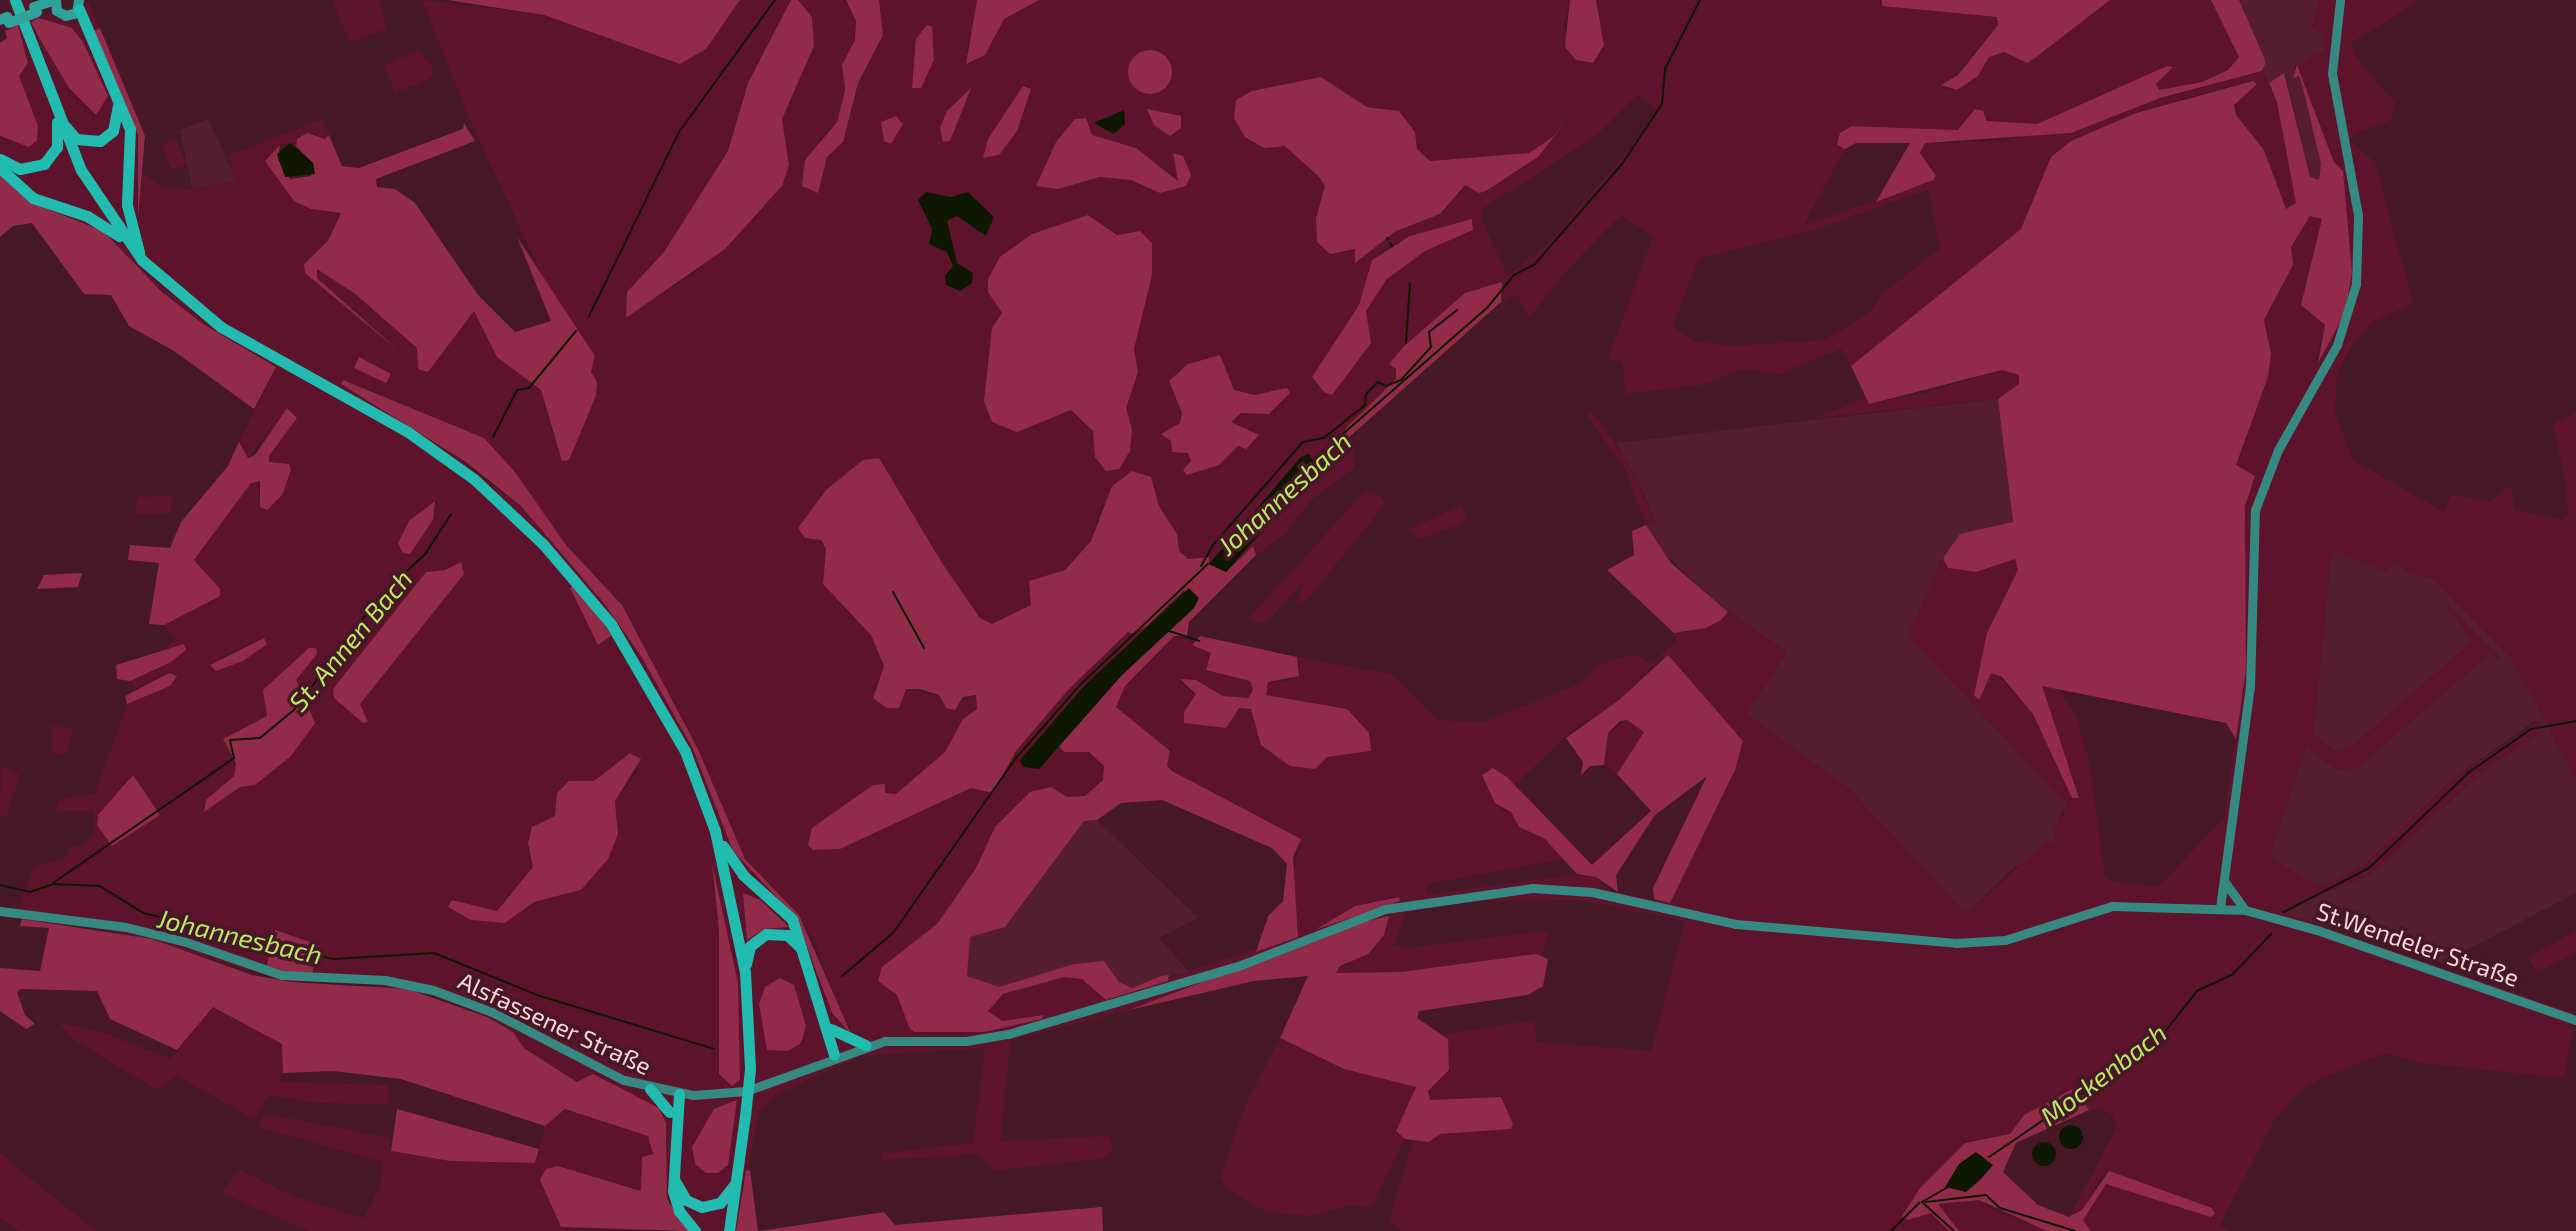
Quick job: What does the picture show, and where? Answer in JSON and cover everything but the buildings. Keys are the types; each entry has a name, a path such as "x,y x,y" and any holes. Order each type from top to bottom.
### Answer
{"highway":[{"path":"15,0 81,170 142,260 194,308 408,432 474,479 543,544 587,593 637,665 685,751 715,831 745,972 750,1069 729,1231"},
{"path":"76,9 130,129 127,205 142,260"},
{"path":"56,111 76,139 93,143 113,131 118,105"},
{"path":"0,159 20,169 44,164 57,147 56,111"},
{"path":"0,168 33,198 87,216 126,240"},
{"path":"715,831 734,865 792,919 838,1054"},
{"path":"745,972 750,946 766,934 787,935 803,952"},
{"path":"829,1027 866,1045"},
{"path":"650,1089 671,1117"},
{"path":"675,1093 671,1117 674,1180 679,1211 695,1231"},
{"path":"674,1180 693,1205 712,1207 737,1180"}],"main road":[{"path":"2220,908 2250,687 2255,510 2278,450 2337,345 2356,284 2358,215 2332,73 2340,0"},
{"path":"4,22 56,4 76,9"},
{"path":"2224,878 2245,910"},
{"name":"St.Wendeler Straße","path":"866,1045 1008,1034 1238,966 1359,916 1503,890 1569,889 1736,924 1956,943 2005,940 2112,906 2245,910 2286,919 2576,1020"},
{"name":"Alsfassener Straße","path":"0,911 140,931 283,975 385,980 433,990 492,1012 597,1068 650,1089 675,1093 746,1091 866,1045"}],"shaded area":[{"path":"7,0 32,0 38,15 83,13 88,1 100,28 93,33 138,135 137,217 140,172 164,188 192,189 236,181 227,156 322,119 329,135 325,139 280,145 265,161 311,209 341,213 328,241 304,264 305,273 400,352 317,278 317,268 354,293 417,348 421,359 474,310 497,357 541,390 551,430 569,460 596,396 591,373 595,356 548,288 469,118 422,0 544,15 680,64 706,49 740,0 791,0 748,83 728,151 664,252 627,292 626,318 697,271 789,165 782,119 814,46 812,17 798,0 846,0 856,21 855,40 842,65 845,90 837,122 819,139 823,176 827,156 843,142 858,83 883,35 879,0 977,0 977,20 965,52 985,55 1004,19 1039,0 1570,0 1564,25 1576,60 1589,63 1603,38 1596,0 1882,0 1883,6 1997,17 1999,25 1942,89 1957,90 1978,76 1989,57 2004,52 2027,63 2110,0 2211,0 2239,57 2228,70 2202,82 2159,90 2156,84 2172,68 2167,66 2037,124 1986,121 1975,109 1958,130 1852,126 1838,145 1845,149 1803,226 1933,180 1920,153 1925,143 2005,141 2262,71 2277,102 2297,203 2286,209 2264,150 2236,115 2237,100 2257,84 2225,87 2136,113 2051,156 2021,229 1851,366 1841,349 1780,374 1741,369 1702,385 1626,394 1622,362 1608,359 1653,236 1621,215 1564,273 1529,318 1517,295 1502,302 1504,287 1487,286 1465,293 1403,347 1389,363 1396,369 1396,378 1345,429 1354,450 1354,468 1310,501 1285,534 1256,555 1255,549 1222,572 1201,556 1188,559 1178,551 1177,534 1159,506 1151,477 1102,505 1091,541 1064,570 1030,581 1031,605 992,624 980,618 942,563 879,459 798,528 805,538 821,540 851,613 871,635 884,666 874,689 899,707 906,689 939,695 946,708 977,695 978,709 963,719 945,752 896,794 884,793 812,828 818,851 840,849 972,788 993,793 1016,751 1067,691 1129,631 1134,634 1149,624 1020,760 1039,769 1059,746 1064,752 1089,751 1104,766 1103,779 1085,796 1067,797 1051,788 995,827 976,868 937,924 882,967 888,990 897,995 914,1032 960,1033 1043,1016 1002,1021 991,1017 988,1011 993,1000 1003,994 1064,977 1082,979 1106,1000 1298,934 1293,875 1301,839 1172,771 1116,707 1125,686 1174,635 1187,636 1192,645 1211,653 1206,670 1251,681 1253,690 1248,698 1223,696 1196,680 1184,687 1196,694 1184,712 1251,709 1257,720 1327,757 1371,751 1347,709 1266,695 1268,682 1288,682 1301,669 1297,657 1391,674 1438,720 1484,722 1581,683 1597,665 1636,654 1650,664 1677,641 1674,633 1706,628 1728,612 1787,652 1747,714 1849,789 1963,910 1970,910 2048,841 2056,844 2053,832 2068,806 1908,635 1943,558 1948,568 1975,571 2015,558 2018,570 1987,633 1979,700 1995,672 2033,714 2072,798 2078,798 2041,686 2058,689 2076,716 2089,761 2105,876 2110,881 2158,887 2223,819 2246,669 2245,506 2255,476 2236,466 2268,377 2271,354 2264,321 2293,265 2291,247 2310,216 2317,214 2322,219 2309,315 2322,319 2325,325 2337,167 2297,65 2324,51 2324,34 2312,28 2319,0 2421,0 2351,43 2355,56 2396,104 2390,121 2354,134 2350,141 2375,162 2413,303 2372,322 2352,345 2337,374 2335,412 2353,460 2444,512 2452,494 2491,502 2506,487 2512,490 2514,509 2563,520 2568,516 2565,481 2553,424 2576,412 2576,779 2512,659 2431,577 2414,575 2395,562 2385,572 2332,548 2313,734 2336,753 2355,744 2473,641 2445,603 2501,660 2489,654 2358,767 2337,770 2306,746 2269,857 2318,887 2328,884 2363,866 2453,779 2539,722 2542,732 2490,765 2371,874 2281,912 2576,1014 2564,1078 2421,1063 2386,1053 2318,1080 2302,1089 2273,1122 2220,1225 2230,1231 2091,1231 2082,1220 2099,1190 2106,1184 2118,1187 2104,1172 2082,1210 2069,1217 2116,1129 2113,1116 2102,1108 2089,1110 2084,1102 2107,1081 2103,1076 2033,1111 2010,1134 1992,1138 1908,1220 1931,1213 1949,1231 1402,1231 1389,1222 1414,1136 1429,1141 1440,1134 1510,1129 1513,1124 1501,1097 1430,1100 1428,1091 1448,1039 1441,1035 1534,1020 1537,1042 1651,1051 1685,921 1579,900 1457,901 1406,913 1394,945 1409,948 1549,930 1542,957 1401,972 1336,973 1339,966 1353,964 1279,955 1129,1010 1011,1040 1000,1141 1108,1136 1113,1148 1105,1158 994,1171 980,1154 881,1160 882,1153 973,1143 985,1048 860,1056 777,1094 759,1112 736,1231 688,1231 667,1199 666,1123 659,1108 593,1074 578,1082 524,1048 512,1032 487,1017 432,995 358,983 291,982 102,928 22,919 20,903 34,866 64,859 69,847 81,846 95,833 94,811 55,811 61,798 95,794 127,704 170,686 168,673 135,689 130,681 171,662 183,644 162,653 175,638 164,625 220,595 220,589 194,561 251,483 259,480 260,507 289,464 269,462 269,456 297,418 287,408 248,458 239,442 276,367 203,324 150,280 14,191 0,175 0,136 9,142 22,88 19,76 28,63","holes":["1321,77 1367,107 1381,107 1415,132 1416,149 1430,161 1529,153 1553,137 1568,117 1569,121 1538,157 1486,191 1465,185 1440,214 1396,231 1355,263 1355,249 1330,254 1317,242 1316,218 1325,186 1319,177 1236,100 1252,91","1638,94 1657,111 1645,131 1545,247 1508,276 1480,215 1482,209 1595,137","1086,118 1092,135 1136,148 1179,181 1181,173 1186,186 1160,193 1131,180 1100,177 1058,189","1928,190 1940,248 1881,295 1871,312 1825,340 1732,346 1695,341 1673,327 1698,259 1814,230","1088,215 1118,235 1140,231 1139,320 1134,349 1138,372 1126,408 1132,429 1095,457 1093,431 1071,410 1017,431 984,401 992,328 1002,313 988,292 1040,231","1472,219 1473,230 1425,251 1387,279 1366,311 1370,343 1332,395 1312,377 1359,305 1372,260 1388,246","2325,327 2322,361 2315,360","344,380 484,438 515,472 566,545 622,605 698,748 745,859 776,890 814,940 841,1016 853,1031 832,1013 796,918 733,852 693,749 641,656 603,602 521,506 417,428 341,384","454,564 360,704 368,721 333,689 426,572 445,570","263,638 266,644 243,661 216,671 223,655","1668,656 1743,741 1670,903 1609,890 1596,877 1577,874 1426,895 1427,884 1564,859 1545,839 1519,827 1511,812 1502,811 1482,775 1487,768 1514,786 1569,733 1619,700 1660,658","296,680 307,708 240,787 203,811 206,800 234,776 236,763 223,739 267,716","629,753 639,770 615,801 618,834 608,859 581,890 534,902 505,923 452,900 496,911 533,867 528,843 555,816 569,781 594,781","1392,897 1399,901 1316,930 1355,906"]},
{"path":"332,0 379,0 387,29 350,42"},
{"path":"448,0 740,0 706,49 680,64 544,15"},
{"path":"791,0 798,0 812,17 814,46 782,119 789,165 782,186 725,249 626,318 627,292 664,252 728,151 748,83"},
{"path":"846,0 879,0 883,35 858,83 843,142 827,157 818,193 802,186 805,160 837,122 845,90 842,65 855,40 856,21"},
{"path":"977,0 1039,0 1004,19 985,55 966,64"},
{"path":"1570,0 1596,0 1604,45 1593,63 1576,60 1565,47"},
{"path":"1882,0 2110,0 2027,63 2004,52 1989,57 1978,76 1957,90 1941,85 1958,75 1998,25 1997,17 1882,6"},
{"path":"2211,0 2239,0 2266,62 2262,71 2160,98 2071,133 1925,143 1920,153 1936,176 1933,180 1876,202 1910,143 1856,143 1845,149 1837,145 1840,133 1852,126 1958,130 1975,109 1983,111 1987,121 2037,124 2167,66 2173,67 2156,84 2159,90 2202,82 2228,70 2239,57"},
{"path":"2239,0 2319,0 2312,28 2324,34 2324,51 2293,68 2304,88 2321,164 2319,180 2310,177 2285,74 2269,83 2262,71 2266,61"},
{"path":"39,18 72,28 83,42 108,96 96,115 69,88 41,41 31,22"},
{"path":"18,25 28,63 19,76 38,126 37,140 29,147 0,136 0,43 7,38 5,31"},
{"path":"927,25 932,27 934,60 921,88 912,88 916,39"},
{"path":"100,28 145,136 138,218 138,135 92,32"},
{"path":"419,50 433,68 431,78 395,93 384,65"},
{"path":"1150,50 1166,56 1172,72 1166,88 1150,94 1134,88 1128,72 1134,56"},
{"path":"2297,65 2334,162 2343,171 2352,272 2345,313 2318,363 2325,325 2301,305 2322,219 2310,216 2291,247 2293,265 2264,320 2271,354 2268,377 2236,465 2255,476 2245,506 2246,669 2236,739 2226,723 2042,686 2079,798 2072,798 2033,714 2002,677 1991,673 1979,700 1974,695 1987,633 2018,570 2015,559 1976,572 1948,568 1943,558 1960,534 2013,522 1998,399 2019,384 2019,375 2002,370 1869,404 1851,366 2021,229 2051,157 2071,141 2136,113 2253,81 2257,84 2234,105 2236,115 2264,150 2286,209 2296,203 2277,102 2269,83 2284,73 2310,177 2319,180 2321,164 2303,88 2299,76 2293,78"},
{"path":"1321,77 1367,107 1399,111 1415,132 1417,149 1430,161 1529,153 1553,137 1570,117 1538,157 1486,191 1479,193 1465,185 1440,214 1396,231 1355,263 1355,249 1330,254 1317,242 1316,218 1325,186 1319,177 1285,146 1264,148 1245,137 1234,118 1236,100 1252,91"},
{"path":"1023,86 1031,89 1017,131 999,155 983,158 988,139"},
{"path":"971,88 950,141 943,142 940,128 947,111"},
{"path":"1147,109 1181,116 1181,128 1170,136 1154,125"},
{"path":"896,116 903,124 891,144 884,141 881,122"},
{"path":"1086,118 1092,135 1136,148 1178,181 1173,153 1183,156 1191,175 1186,186 1160,193 1131,180 1100,177 1058,189 1036,186 1056,142 1075,119"},
{"path":"208,119 237,181 192,189 180,130"},
{"path":"464,123 475,141 376,179 377,187 395,189 415,203 478,295 515,332 551,321 517,237 595,356 591,372 597,382 596,396 569,460 562,461 541,390 497,357 474,311 428,372 418,369 417,348 354,293 317,269 317,278 401,353 305,273 304,264 328,241 341,213 311,209 294,201 265,161 280,145 278,160 290,179 311,176 313,163 296,146 297,139 307,133 325,139 329,135 342,166 359,168 463,129"},
{"path":"176,139 187,164 172,170 161,145"},
{"path":"0,175 32,203 103,231 161,291 203,324 276,367 254,409 174,351 129,326 111,295 84,294 32,223 13,226 0,237"},
{"path":"1088,215 1117,235 1140,231 1152,243 1152,275 1134,349 1138,372 1126,408 1132,429 1130,451 1119,469 1106,471 1095,457 1093,431 1071,410 1017,432 992,422 984,401 992,328 1002,313 988,292 988,279 1000,257 1032,234"},
{"path":"1472,219 1473,230 1425,251 1387,279 1366,311 1371,343 1332,395 1325,393 1312,377 1359,305 1372,260 1410,236"},
{"path":"1502,282 1501,302 1346,440 1345,429 1396,379 1396,369 1389,364 1403,347 1465,293"},
{"path":"1220,355 1234,390 1254,395 1287,388 1290,393 1269,414 1241,413 1231,422 1259,435 1246,449 1238,446 1219,465 1187,475 1183,470 1191,461 1188,453 1172,452 1171,441 1161,434 1180,423 1182,413 1169,381 1188,364"},
{"path":"359,357 391,374 386,383 354,368"},
{"path":"2002,370 2020,375 2019,384 1998,399 1814,418 1866,398 1870,404 1925,393"},
{"path":"343,380 484,438 515,472 566,545 622,605 698,749 745,859 799,915 851,1034 832,1013 796,918 733,851 693,749 641,656 603,602 521,506 466,462 341,384"},
{"path":"1998,399 2013,523 1960,534 1938,565 2050,783 2068,806 2061,813 2056,845 2043,845 2032,859 2014,867 1970,910 1963,911 1849,789 1746,714 1787,652 1719,605 1662,551 1646,525 1655,522 1643,491 1616,443"},
{"path":"287,408 297,418 269,456 269,462 289,464 291,470 282,495 267,510 260,507 260,481 251,483 194,560 220,589 220,596 164,625 149,624 159,563 128,560 130,545 170,548 181,522 228,466 239,442 248,458 255,455"},
{"path":"1592,412 1630,465 1656,523 1646,525 1625,469 1585,413"},
{"path":"879,458 942,563 980,618 992,624 1031,605 1029,581 1065,570 1091,541 1112,486 1132,471 1151,477 1159,506 1177,534 1179,551 1188,559 1209,557 1209,564 1226,572 1253,546 1256,555 1189,622 1187,636 1174,636 1125,686 1116,707 1170,751 1167,766 1172,771 1301,839 1293,857 1298,937 1256,952 1268,916 1283,901 1287,864 1272,848 1162,800 1121,803 1097,820 1084,821 1005,927 970,937 967,976 999,987 1074,964 1104,961 1119,982 1132,988 1161,976 1169,975 1168,981 1106,1000 1082,979 1064,977 1003,994 988,1011 1002,1021 1044,1015 1042,1019 984,1032 914,1032 909,1027 897,995 878,981 882,967 937,924 976,868 995,827 1030,792 1051,787 1067,797 1085,796 1103,780 1104,766 1089,752 1064,752 1059,746 1122,675 1194,608 1184,590 1149,624 1134,634 1128,632 1067,691 1016,751 993,793 971,788 840,849 813,850 808,845 812,828 873,785 885,784 885,793 896,794 945,752 963,719 977,709 976,695 963,697 955,710 946,708 939,695 920,689 906,689 899,708 887,708 873,698 884,666 871,635 823,584 826,549 821,540 805,538 798,528 826,490 863,460"},
{"path":"1365,491 1380,495 1385,504 1307,600 1296,604 1304,581 1269,620 1256,624 1249,618"},
{"path":"172,496 171,513 136,515 137,497"},
{"path":"435,501 433,520 410,554 403,553 398,543 409,521"},
{"path":"1462,505 1466,519 1462,523 1418,540 1408,530"},
{"path":"1646,525 1671,563 1728,612 1721,620 1706,628 1674,633 1607,570 1634,555 1632,531"},
{"path":"2332,548 2385,572 2395,562 2414,575 2431,577 2512,659 2576,779 2576,893 2442,963 2280,912 2371,874 2490,765 2543,730 2536,720 2524,728 2453,779 2363,866 2328,884 2318,887 2269,857 2306,746 2337,770 2358,767 2489,654 2500,658 2446,604 2473,641 2355,744 2337,753 2313,735"},
{"path":"461,562 464,574 360,704 368,722 363,723 334,698 333,689 426,572 445,570"},
{"path":"82,573 78,587 37,589 44,575"},
{"path":"574,585 612,635 598,645 570,588"},
{"path":"1200,636 1297,657 1299,676 1268,682 1266,695 1347,709 1369,733 1371,751 1327,757 1315,769 1290,766 1261,745 1251,709 1239,708 1226,728 1184,723 1184,712 1196,694 1180,679 1196,680 1223,696 1248,698 1253,690 1250,681 1206,670 1211,653 1192,645"},
{"path":"264,638 267,644 243,661 216,671 210,665"},
{"path":"184,644 186,650 171,662 130,681 117,679 116,665"},
{"path":"309,648 316,648 317,654 296,680 315,723 291,756 255,785 240,787 204,812 206,800 234,776 236,763 223,739 267,716 263,690"},
{"path":"1668,655 1743,741 1735,770 1670,903 1654,899 1653,888 1707,776 1655,815 1616,875 1618,892 1596,877 1577,874 1545,839 1519,827 1511,812 1495,803 1482,775 1493,768 1507,777 1592,865 1651,811 1617,774 1644,732 1627,720 1620,721 1608,733 1604,765 1590,766 1581,775 1583,762 1566,738 1619,700"},
{"path":"169,673 177,676 170,686 127,704 125,696"},
{"path":"1627,720 1645,732 1617,774 1604,765 1608,733"},
{"path":"51,726 74,728 65,756 52,753"},
{"path":"630,753 641,759 615,801 618,834 608,859 581,890 534,902 505,923 471,920 448,907 452,900 497,911 533,867 528,843 532,827 555,816 557,793 569,781 594,781"},
{"path":"1,765 20,775 6,817 0,816"},
{"path":"133,775 160,815 112,846 97,825 98,815"},
{"path":"1097,820 1198,918 1159,938 1191,974 1161,976 1132,988 1074,964 999,987 967,976 969,937 1005,927 1084,821"},
{"path":"712,863 738,983 740,1080 732,1086 719,1074 719,929"},
{"path":"743,893 760,900 789,927 764,929 747,940"},
{"path":"1399,897 1400,901 1315,930 1355,906"},
{"path":"1389,916 1384,935 1368,954 1340,966 1336,973 1401,972 1536,954 1548,959 1543,986 1528,995 1419,1011 1417,1018 1448,1039 1449,1070 1428,1091 1430,1100 1501,1097 1513,1124 1511,1129 1440,1134 1429,1142 1405,1139 1396,1131 1416,1087 1344,1069 1280,1038 1308,976 1254,981 1129,1010 1354,924"},
{"path":"22,919 152,939 252,975 291,982 408,989 487,1017 513,1032 524,1048 577,1082 593,1074 659,1108 666,1123 667,1199 688,1231 561,1227 540,1180 546,1169 558,1166 641,1191 642,1157 653,1154 648,1136 565,1109 545,1126 401,1079 333,1071 283,1073 282,1044 213,1007 177,1050 110,1019 97,991 21,989 17,992 25,1015 35,1024 26,1029 0,1011 0,968 40,971 49,928 20,926"},
{"path":"275,930 319,945 312,974 266,969"},
{"path":"2576,931 2576,953 2537,972 2528,957"},
{"path":"780,978 794,985 806,1026 801,1043 788,1051 767,1050 759,1004 765,987"},
{"path":"213,1007 282,1044 286,1064 279,1082 389,1085 388,1104 316,1103 270,1095 254,1119 177,1076 157,1090 68,1036 60,1023 105,1033 171,1059"},
{"path":"1280,1038 1344,1069 1416,1087 1396,1131 1405,1139 1371,1208 1352,1205 1309,1216 1267,1212 1226,1188 1220,1178 1246,1104"},
{"path":"2097,1076 2107,1080 2084,1102 2089,1110 2016,1143 2003,1172 2038,1205 2069,1217 2082,1210 2109,1171 2212,1208 2215,1214 2211,1217 2106,1184 2083,1220 2091,1231 2047,1231 1979,1200 1938,1204 1959,1231 1949,1231 1931,1213 1908,1220 1902,1216 1920,1188 1965,1143 2010,1134 2024,1115"},
{"path":"737,1100 728,1165 718,1173 706,1173 695,1164 692,1147 714,1109"},
{"path":"397,1109 539,1149 535,1163 450,1161 391,1151"},
{"path":"564,1109 648,1136 653,1155 642,1158 642,1191 558,1166 540,1180 560,1227 576,1231 308,1231 222,1193 239,1169 293,1196 364,1218 380,1186 382,1162 259,1127 261,1118 273,1115 389,1138 391,1151 450,1161 535,1163 545,1126"},
{"path":"0,1152 96,1231 19,1231 0,1218"},
{"path":"750,1170 758,1231 736,1231 746,1171"},
{"path":"1980,1200 1993,1210 2047,1231 1959,1231 1938,1204"},
{"path":"1102,1207 1103,1231 760,1231 884,1212 895,1225"}],"water":[{"path":"1124,110 1125,124 1114,134 1094,123"},
{"path":"290,143 313,163 315,174 285,177 277,154"},
{"path":"926,192 951,197 968,192 994,217 986,236 957,216 947,221 957,263 973,273 972,283 960,291 946,285 945,276 953,266 947,252 929,244 932,229 918,200"},
{"path":"1309,454 1317,469 1226,572 1209,564 1301,457"},
{"path":"1189,588 1199,598 1194,608 1122,675 1039,769 1023,767 1020,760 1084,686"},
{"path":"2071,1125 2080,1128 2083,1137 2080,1146 2071,1149 2062,1146 2059,1137 2062,1128"},
{"path":"2044,1142 2053,1145 2056,1154 2053,1163 2044,1166 2035,1163 2032,1154 2035,1145"},
{"path":"1976,1152 1993,1165 1981,1179 1966,1192 1945,1187 1959,1164"}],"waterway":[{"name":"St. Annen Bach","path":"589,316 679,132 775,0"},
{"name":"Johannesbach","path":"1312,461 1487,308 1514,275 1534,265 1622,164 1662,104 1665,69 1700,0"},
{"path":"1406,343 1410,283"},
{"path":"1201,566 1213,545 1303,442 1324,438 1365,405 1366,394 1378,382 1386,386 1401,380 1431,347 1429,332 1457,310"},
{"name":"St. Annen Bach","path":"493,437 517,390 529,388 576,331"},
{"name":"St. Annen Bach","path":"53,883 234,758 230,740 260,738 294,710 377,600 426,553 451,514"},
{"name":"Johannesbach","path":"842,976 893,933 1016,758 1081,684 1208,564"},
{"path":"893,592 924,648"},
{"path":"1169,631 1199,641"},
{"name":"Mockenbach","path":"2284,912 2369,868 2468,773 2531,729 2576,721"},
{"name":"Johannesbach","path":"0,885 30,892 53,884 100,886 143,913 333,959 434,953 540,996 714,1049"},
{"name":"Mockenbach","path":"1989,1157 2133,1059 2163,1034 2197,991 2232,975 2271,934"},
{"name":"Mockenbach","path":"1922,1202 1948,1187"},
{"path":"1926,1202 1986,1195 2000,1208 2075,1231"},
{"path":"1891,1231 1919,1203"},
{"path":"1923,1203 1954,1231"}]}
